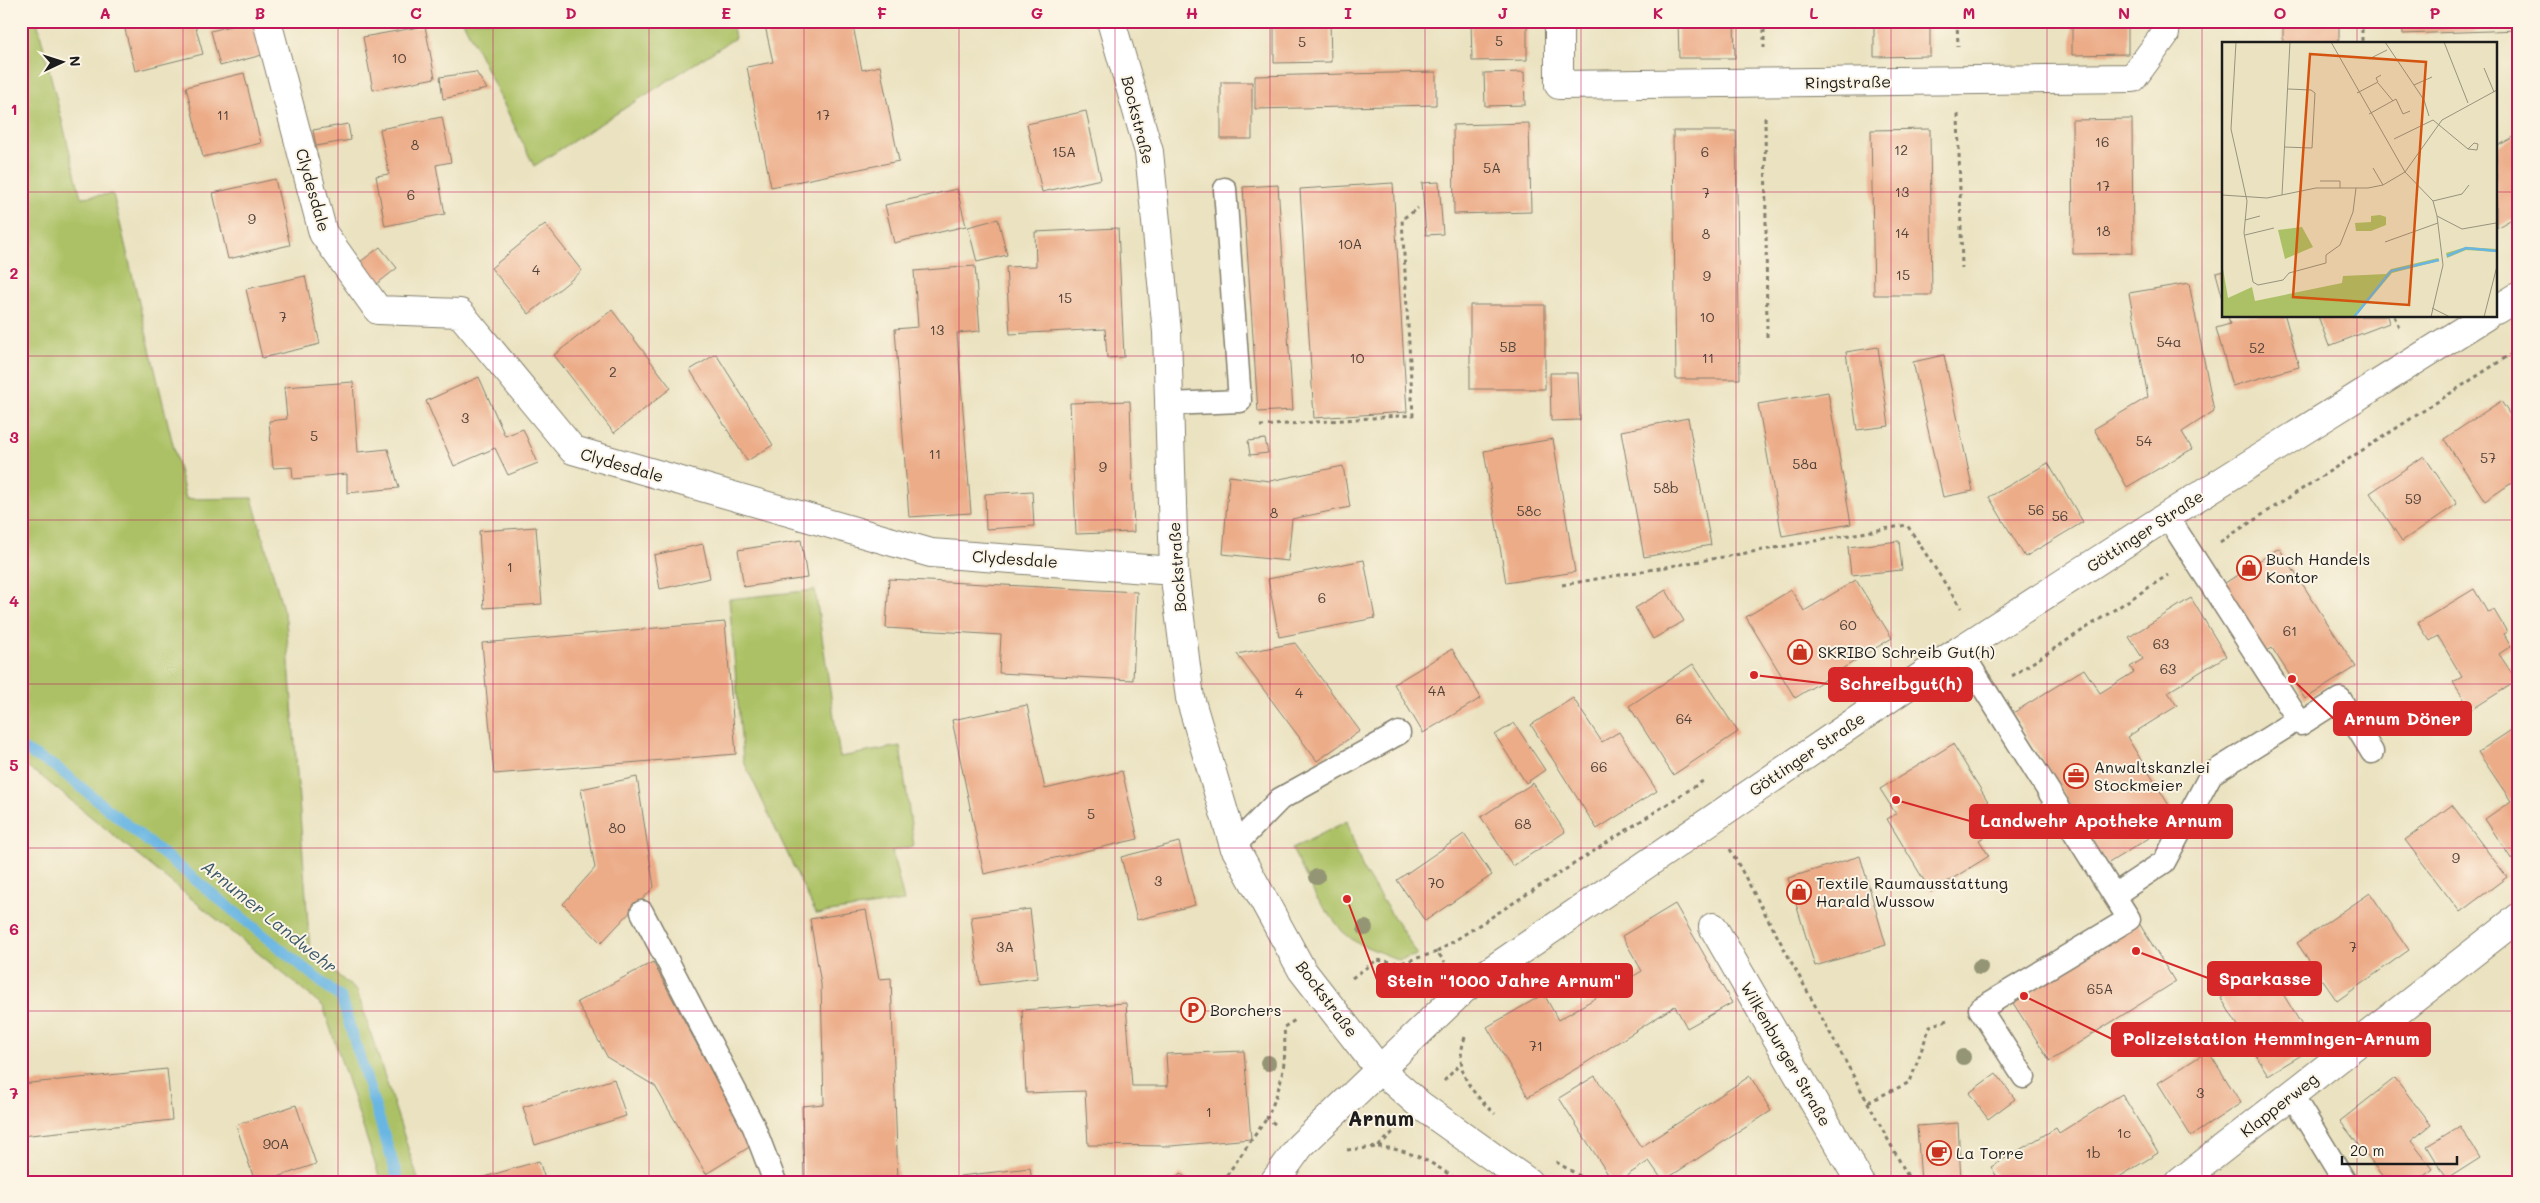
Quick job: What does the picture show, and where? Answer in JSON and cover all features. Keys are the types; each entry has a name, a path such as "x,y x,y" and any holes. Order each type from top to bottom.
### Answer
{"street":[{"name":"Clydesdale","path":"267,21 323,232 378,310 460,313 573,450 931,553 1174,571"},
{"name":"Bockstraße","path":"1111,21 1149,152 1167,332 1174,571 1190,698 1234,846 1302,970 1379,1069"},
{"name":"Ringstraße","path":"1559,21 1559,84 1764,84 2133,78 2166,34 2165,21"},
{"path":"2498,309 2519,296"},
{"name":"Göttinger Straße","path":"1274,1182 1300,1146 1464,989 1960,650 2166,516 2483,318"},
{"name":"Klapperweg","path":"2180,1182 2519,917"},
{"name":"Wilkenburger Straße","path":"1713,927 1860,1182"},
{"path":"1379,1069 1420,1105 1528,1182"}],"lane":[{"path":"1170,404 1240,401 1225,189"},
{"path":"2166,516 2301,724 2340,699 2372,752"},
{"path":"1960,650 2129,918 1980,1009 2024,1077"},
{"path":"2114,895 2164,862 2211,774 2286,727"},
{"path":"1234,846 1280,800 1399,733"},
{"path":"642,912 754,1127 775,1182"},
{"path":"2292,1095 2345,1182"}],"path":[{"path":"1764,21 1767,337"},
{"path":"1957,21 1962,268"},
{"path":"2362,21 2362,42"},
{"path":"1240,401 1258,426 1414,415 1402,219 1418,208"},
{"path":"2395,318 2402,334"},
{"path":"1562,585 1907,525 1965,614"},
{"path":"1730,849 1911,1182"},
{"path":"1868,1102 1910,1082 1930,1026 1980,1009"},
{"path":"1222,1182 1268,1118"},
{"path":"1378,1147 1402,1151 1442,1168 1459,1182"}],"green space":[{"path":"21,21 37,21 81,197 113,194 186,499 252,498 286,620 310,952 357,991 419,1182 381,1182 323,1006 41,776 21,764"},
{"path":"463,21 732,21 735,38 534,166"},
{"path":"815,590 840,757 900,746 914,846 892,851 904,901 816,914 743,760 729,599"},
{"path":"1347,821 1363,870 1418,955 1399,960 1357,943 1343,932 1316,897 1292,849"}],"building":[{"path":"123,21 194,21 203,54 135,71"},
{"path":"249,21 258,21 266,54 220,66 211,31"},
{"path":"764,21 852,21 862,70 880,66 899,161 771,187 747,67 773,62"},
{"path":"1274,21 1330,21 1331,62 1274,63"},
{"path":"1471,21 1527,21 1527,60 1472,61"},
{"path":"1678,21 1734,21 1735,58 1679,58"},
{"path":"1874,21 1930,21 1930,56 1874,57"},
{"path":"2072,21 2128,21 2128,54 2072,55"},
{"path":"2283,21 2339,21 2339,42 2283,42"},
{"path":"2402,21 2519,21 2519,30 2403,34"},
{"path":"425,26 435,78 373,90 363,37"},
{"path":"476,72 487,89 443,99 440,77"},
{"path":"1436,72 1436,105 1255,109 1255,76"},
{"path":"1524,72 1525,105 1485,106 1484,73"},
{"path":"244,73 261,143 203,157 186,87"},
{"path":"1221,82 1252,82 1252,139 1221,139"},
{"path":"1086,111 1101,179 1042,192 1027,124"},
{"path":"442,117 451,162 436,165 445,214 385,226 376,176 389,174 380,129"},
{"path":"2132,119 2133,253 2073,254 2072,120"},
{"path":"1529,123 1531,212 1454,214 1453,125"},
{"path":"348,124 351,140 316,146 313,130"},
{"path":"1930,129 1932,295 1874,295 1871,130"},
{"path":"1673,131 1736,131 1740,379 1676,379"},
{"path":"2519,134 2519,215 2498,227 2498,146"},
{"path":"275,179 290,245 228,259 213,193"},
{"path":"1439,182 1443,234 1426,235 1422,183"},
{"path":"1393,183 1407,412 1314,418 1300,189"},
{"path":"1278,185 1293,410 1258,412 1243,187"},
{"path":"957,189 966,226 894,243 885,205"},
{"path":"998,219 1007,255 977,262 968,227"},
{"path":"545,224 582,271 529,314 491,268"},
{"path":"1118,228 1124,357 1107,358 1105,329 1010,334 1006,267 1036,266 1035,232"},
{"path":"380,247 397,268 373,287 356,265"},
{"path":"975,266 980,331 957,333 971,513 909,517 895,329 918,327 914,271"},
{"path":"2222,272 2222,295 2216,273"},
{"path":"305,276 320,344 262,358 246,289"},
{"path":"2189,283 2214,411 2182,432 2192,449 2127,487 2094,429 2148,397 2129,293"},
{"path":"1470,305 1545,305 1545,389 1470,389"},
{"path":"612,310 671,388 614,433 554,355"},
{"path":"2228,318 2286,318 2299,367 2232,386 2216,328 2230,324"},
{"path":"2319,318 2388,318 2389,323 2329,346"},
{"path":"1878,347 1889,426 1857,430 1846,352"},
{"path":"716,354 773,445 747,461 690,370"},
{"path":"1944,355 1973,491 1943,497 1913,362"},
{"path":"1550,373 1578,373 1580,420 1551,421"},
{"path":"479,377 505,436 523,429 538,463 508,475 495,448 454,466 426,401"},
{"path":"353,382 358,452 388,449 399,488 347,493 347,474 293,479 292,467 273,468 269,421 287,419 284,387"},
{"path":"1828,392 1851,524 1782,536 1758,404"},
{"path":"1130,401 1134,532 1076,534 1070,403"},
{"path":"2501,401 2519,429 2519,478 2485,501 2444,439"},
{"path":"1688,418 1711,545 1644,557 1621,431"},
{"path":"1265,439 1268,453 1250,455 1248,441"},
{"path":"1553,439 1575,572 1506,583 1484,451"},
{"path":"2424,456 2457,504 2402,541 2370,493"},
{"path":"2048,463 2083,522 2025,557 1989,497"},
{"path":"1343,466 1350,507 1292,519 1288,561 1223,554 1229,476 1270,481"},
{"path":"1032,491 1034,526 986,529 985,494"},
{"path":"536,527 542,604 484,608 479,531"},
{"path":"801,540 807,578 744,587 738,550"},
{"path":"1899,541 1902,570 1851,575 1848,547"},
{"path":"703,544 710,578 660,589 654,555"},
{"path":"2279,548 2356,667 2305,699 2272,648 2262,654 2219,587"},
{"path":"1364,560 1375,618 1279,637 1268,579"},
{"path":"889,579 1137,592 1133,680 999,673 1001,635 886,628"},
{"path":"1856,580 1892,638 1795,698 1746,617 1791,590 1804,611"},
{"path":"2474,589 2488,613 2494,610 2507,632 2504,634 2511,646 2499,654 2517,681 2471,710 2453,682 2462,677 2438,636 2430,641 2418,623"},
{"path":"1666,590 1684,621 1653,639 1635,608"},
{"path":"2191,598 2226,656 2168,692 2177,706 2127,737 2178,820 2107,864 2013,713 2084,669 2100,693 2134,672 2130,667 2143,659 2129,637"},
{"path":"725,622 736,754 494,774 482,643"},
{"path":"1295,643 1360,731 1317,761 1237,654"},
{"path":"1452,649 1481,698 1423,733 1394,684"},
{"path":"1693,664 1738,732 1673,775 1629,706"},
{"path":"1573,698 1602,742 1619,732 1657,791 1597,829 1531,725"},
{"path":"1027,705 1045,789 1122,771 1138,839 984,874 952,720"},
{"path":"1514,723 1545,770 1526,783 1495,735"},
{"path":"2519,725 2519,856 2512,860 2485,819 2511,801 2478,752"},
{"path":"1953,744 2003,826 1979,840 1989,856 1931,892 1887,819 1896,814 1880,789"},
{"path":"637,777 654,887 601,943 563,904 595,868 581,789"},
{"path":"1533,783 1565,832 1513,866 1481,817"},
{"path":"2452,805 2507,877 2460,912 2405,840"},
{"path":"1464,834 1492,875 1425,921 1397,880"},
{"path":"1179,842 1195,905 1137,920 1121,857"},
{"path":"1860,856 1886,945 1815,966 1788,878"},
{"path":"2370,893 2409,950 2337,1001 2297,943"},
{"path":"1675,904 1732,1003 1687,1028 1675,1006 1528,1097 1487,1027 1544,994 1558,1020 1642,971 1622,936"},
{"path":"1030,909 1038,978 980,985 971,917"},
{"path":"866,910 879,979 891,978 898,1182 804,1182 802,1106 824,1104 821,984 810,919"},
{"path":"2139,923 2175,982 2050,1061 2013,1003"},
{"path":"653,962 751,1146 706,1174 655,1086 608,1058 577,1002"},
{"path":"2268,969 2315,1047 2268,1075 2221,998"},
{"path":"1126,1003 1132,1086 1168,1086 1166,1054 1244,1051 1251,1139 1171,1146 1088,1145 1085,1091 1026,1093 1022,1010"},
{"path":"2208,1051 2241,1103 2191,1136 2158,1083"},
{"path":"167,1069 172,1120 21,1136 21,1084"},
{"path":"1996,1073 2015,1099 1988,1119 1969,1093"},
{"path":"1595,1076 1641,1147 1750,1076 1771,1111 1663,1181 1649,1161 1617,1182 1613,1182 1559,1098"},
{"path":"2395,1078 2431,1125 2411,1141 2433,1169 2416,1182 2387,1182 2340,1121"},
{"path":"614,1079 626,1116 535,1145 523,1107"},
{"path":"2122,1094 2158,1153 2111,1182 2000,1182 1991,1167 2056,1128 2059,1133"},
{"path":"296,1105 316,1164 263,1182 255,1182 236,1125"},
{"name":"La Torre","path":"1958,1123 1961,1182 1921,1182 1917,1126"},
{"path":"2460,1126 2480,1158 2447,1179 2427,1146"},
{"path":"539,1161 546,1182 471,1182 471,1181"},
{"path":"1030,1168 1032,1182 961,1182 960,1176"},
{"path":"1180,1173 1191,1182 1173,1182"}],"waterway":[{"name":"Arnumer Landwehr","path":"21,748 56,767 341,998 399,1182"}],"place":[{"name":"Buch Handels Kontor","path":"2249,568"},
{"name":"SKRIBO Schreib Gut(h)","path":"1800,652"},
{"name":"Schreibgut(h)","path":"1754,675"},
{"name":"Arnum Döner","path":"2292,679"},
{"name":"Anwaltskanzlei Stockmeier","path":"2076,776"},
{"name":"Landwehr Apotheke Arnum","path":"1896,800"},
{"name":"Textile Raumausstattung Harald Wussow","path":"1799,892"},
{"name":"Stein \"1000 Jahre Arnum\"","path":"1347,899"},
{"name":"Sparkasse","path":"2136,951"},
{"name":"Polizeistation Hemmingen-Arnum","path":"2024,996"},
{"name":"Borchers","path":"1193,1010"},
{"name":"La Torre","path":"1939,1153"}],"district":[{"name":"Arnum","path":"1381,1119"}]}
